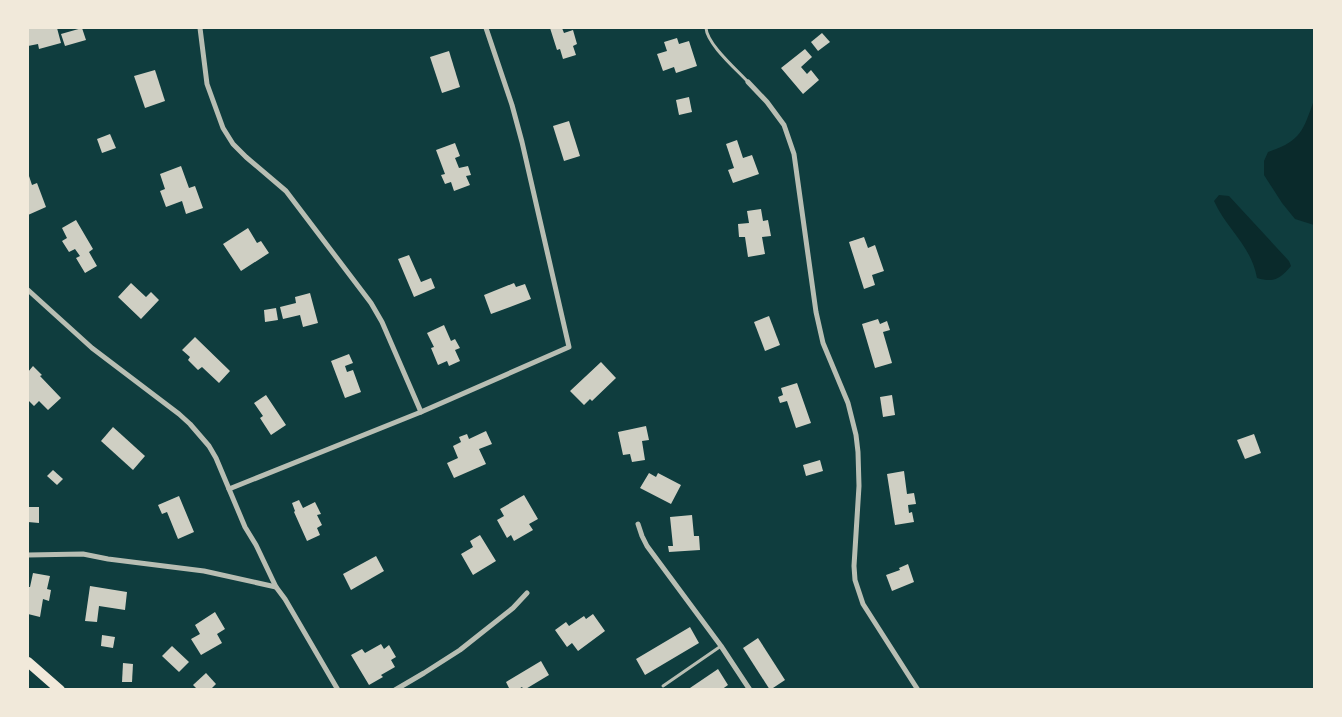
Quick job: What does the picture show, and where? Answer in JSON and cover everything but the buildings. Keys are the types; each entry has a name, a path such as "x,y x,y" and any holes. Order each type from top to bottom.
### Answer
{"main road":[{"path":"28,662 60,690"}],"street":[{"path":"200,28 206,84 223,128 233,144 246,157 286,191 371,303 382,322 421,412"},
{"path":"229,489 421,412 569,347 522,142 512,105 486,28"},
{"path":"748,82 767,102 784,125 794,154 816,312 823,343 848,403 856,435 859,486 854,566 858,592 863,604 918,690"},
{"path":"28,290 92,348 166,403 190,424 209,446 245,527 256,545 276,587 338,690"},
{"path":"638,524 647,546 721,646 750,690"},
{"path":"28,555 82,554 204,571 276,587"},
{"path":"396,690 460,650 513,608 527,593"}],"lane":[{"path":"706,28 707,33 720,51 748,82"},
{"path":"663,686 721,646"}],"water":[{"path":"1314,100 1314,225 1295,219 1282,203 1264,175 1264,161 1268,152 1288,144 1299,134 1307,120"},
{"path":"1219,195 1229,196 1289,261 1291,266 1280,277 1272,280 1257,278 1250,256 1225,221 1214,201"}]}
